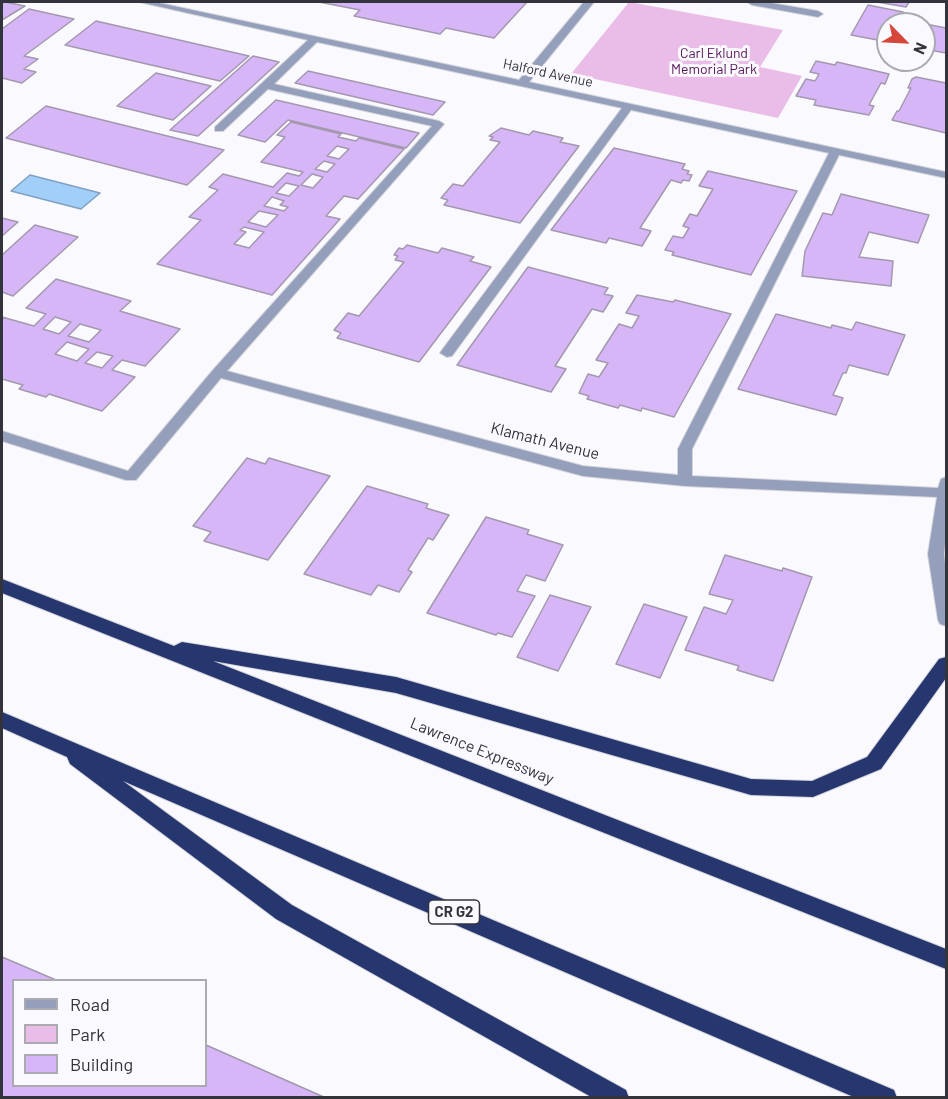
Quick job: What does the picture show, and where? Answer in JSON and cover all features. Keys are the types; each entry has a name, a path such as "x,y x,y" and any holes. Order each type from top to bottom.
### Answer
{"highway":[{"name":"Lawrence Expressway","path":"2,586 946,959"},
{"path":"146,643 396,685 751,787 813,789 874,763 946,664"},
{"name":"CR G2","path":"2,720 885,1098"},
{"path":"54,741 284,912 616,1098"}],"street":[{"name":"Halford Avenue","path":"144,2 946,175"},
{"path":"522,83 589,2"},
{"path":"752,2 818,14"},
{"path":"219,129 316,38"},
{"path":"2,436 131,477 218,374 439,124 266,85"},
{"path":"447,353 629,105"},
{"path":"685,481 685,449 836,150"},
{"name":"Klamath Avenue","path":"218,374 583,471 685,481 946,489"},
{"path":"946,489 936,554 946,620"}],"green space":[{"name":"Carl Eklund Memorial Park","path":"629,2 783,30 760,67 802,76 778,118 571,74"}],"water":[{"path":"30,175 100,193 81,209 11,191"}],"building":[{"path":"2,2 5,2 25,6 2,20"},
{"path":"319,2 527,2 494,38 446,28 440,34 354,16 360,10"},
{"path":"877,2 909,2 906,7"},
{"path":"868,5 903,12 876,12 876,40 851,35"},
{"path":"29,9 74,19 24,56 38,59 24,69 36,72 22,83 2,78 2,29"},
{"path":"96,21 249,56 220,81 65,45"},
{"path":"936,26 946,28 946,53 936,51"},
{"path":"253,56 279,62 198,136 170,130"},
{"path":"816,61 835,65 837,62 889,74 885,84 881,83 869,105 874,106 869,115 814,105 816,100 796,96 806,79 815,81 819,74 810,72"},
{"path":"308,71 445,102 433,115 295,83"},
{"path":"156,73 211,86 173,120 117,106"},
{"path":"916,77 946,83 946,133 892,120 911,88 908,88 912,79"},
{"path":"276,100 419,133 406,148 288,120 265,142 238,135"},
{"path":"46,106 224,150 187,185 6,138"},
{"path":"291,122 341,134 338,137 356,141 359,138 404,149 358,199 344,196 326,216 340,219 272,295 157,264 201,220 189,217 218,190 209,187 223,174 273,187 287,173 299,176 303,172 261,162 285,137 277,135","holes":["337,146 349,149 339,159 327,156","324,161 335,164 327,172 315,169","312,174 323,177 313,188 301,185","286,183 299,186 289,196 276,193","272,197 284,201 280,205 288,207 284,211 264,206","259,211 278,215 266,227 248,222","244,227 264,232 249,248 234,244 246,232 240,230"]},
{"path":"501,128 529,135 533,131 563,138 560,142 579,146 520,223 444,205 448,200 441,198 453,184 463,186 500,142 490,140 493,137 489,136"},
{"path":"614,148 685,164 682,169 689,171 687,174 692,175 689,181 683,180 681,183 671,180 640,228 651,231 642,246 609,238 606,243 551,230"},
{"path":"708,171 797,191 751,275 672,255 674,252 665,250 673,236 683,238 689,228 683,226 690,214 697,216 713,189 699,186"},
{"path":"841,194 929,215 918,243 869,232 859,257 893,261 891,286 802,276 805,251 823,213 832,215"},
{"path":"2,218 18,222 2,236"},
{"path":"35,225 78,237 13,296 2,292 2,255"},
{"path":"407,245 438,253 442,248 474,257 470,261 491,267 419,362 337,338 341,333 334,330 348,313 359,316 404,262 395,260 398,256 394,255 399,248 403,249"},
{"path":"528,267 608,288 604,294 613,296 603,312 592,309 555,366 566,369 551,392 457,365"},
{"path":"56,279 131,301 120,311 180,329 145,366 122,360 112,370 135,377 102,411 49,394 46,397 19,389 23,385 2,379 2,317 34,326 46,314 26,308","holes":["55,317 71,322 59,334 43,329","80,324 101,330 89,342 68,336","67,342 89,349 77,361 55,354","97,352 113,356 102,368 85,363"]},
{"path":"637,295 673,302 675,300 731,314 674,417 642,408 641,411 620,405 618,408 587,399 589,396 579,393 588,374 599,377 608,363 596,360 619,324 632,328 639,316 626,313"},
{"path":"776,314 831,328 832,325 852,330 856,322 905,335 888,375 849,365 833,395 843,398 836,415 738,389"},
{"path":"247,458 265,464 269,458 330,476 268,560 204,541 211,532 193,526"},
{"path":"367,486 428,504 426,508 449,515 433,540 428,538 408,570 412,572 399,592 378,585 371,595 304,574"},
{"path":"486,517 529,530 527,534 563,545 545,581 526,575 517,591 535,596 512,637 498,633 496,635 427,613"},
{"path":"725,555 812,577 773,681 737,670 739,666 685,650 704,607 726,614 733,600 709,594"},
{"path":"550,595 591,607 558,671 517,657"},
{"path":"644,604 687,617 660,678 616,664"},
{"path":"2,957 54,979 12,979 12,1087 207,1087 207,1045 326,1098 2,1098"}]}
